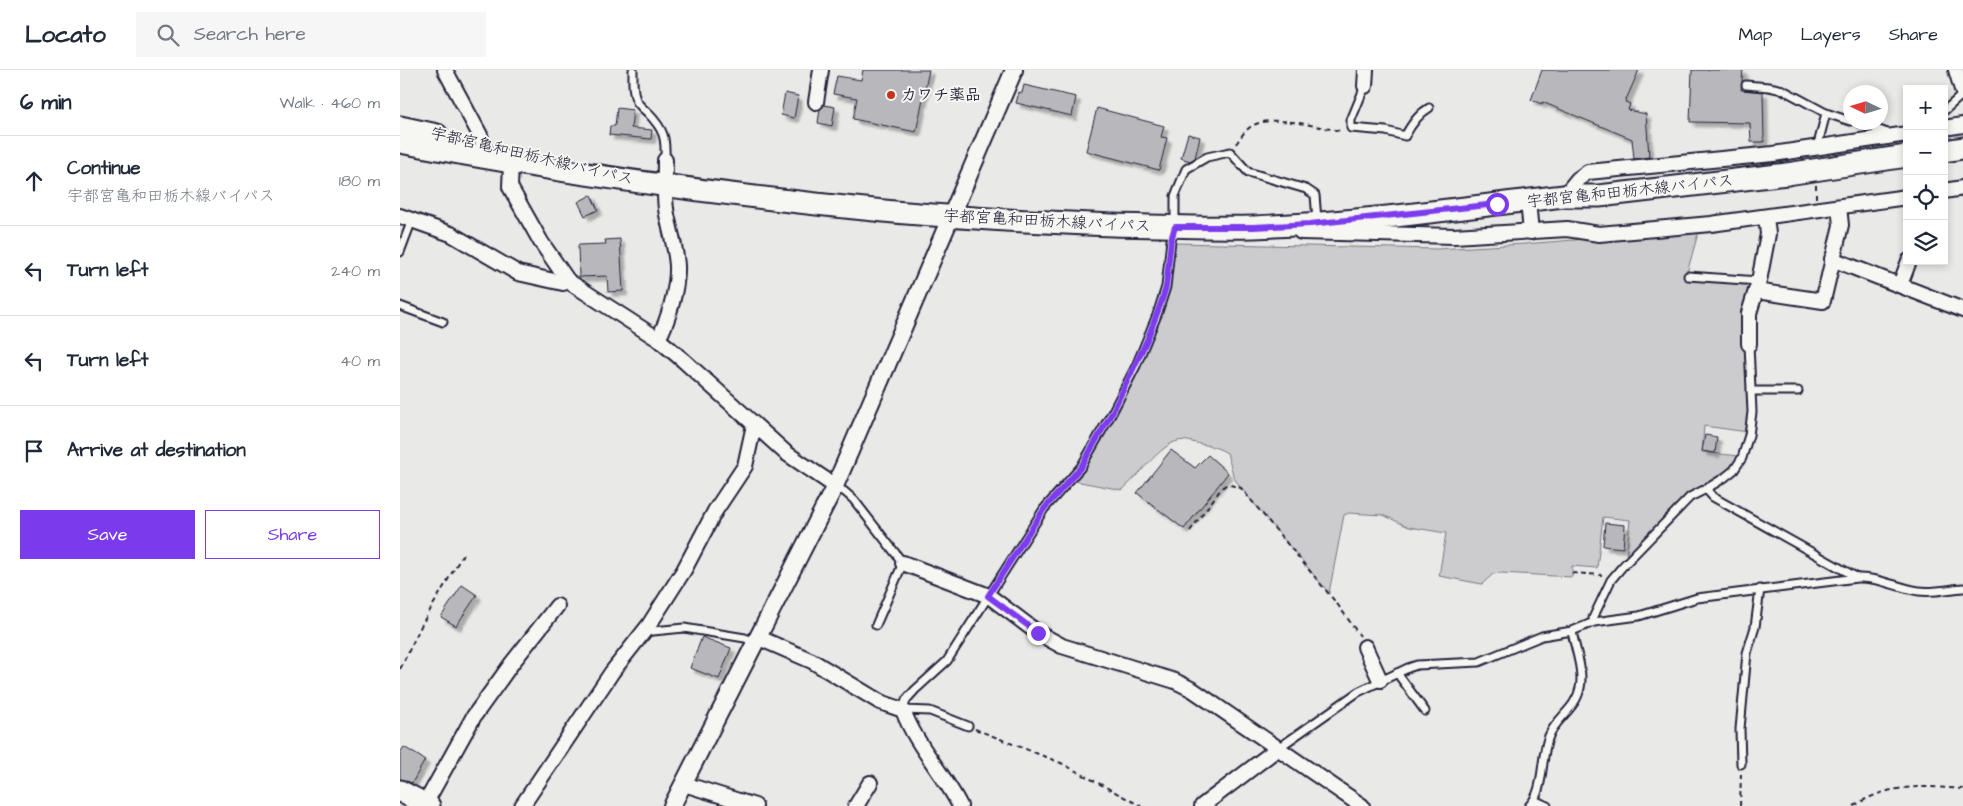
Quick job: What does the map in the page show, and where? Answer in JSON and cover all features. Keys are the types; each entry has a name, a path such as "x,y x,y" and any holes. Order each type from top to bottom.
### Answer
{"main road":[{"name":"宇都宮亀和田栃木線バイパス","path":"400,127 486,152 511,163 664,187 773,200 951,217 1175,227 1253,227 1317,223 1564,196 1599,196 1787,174 1903,157"},
{"name":"宇都宮亀和田栃木線バイパス","path":"400,142 575,164 664,187"},
{"path":"1948,150 1963,148"},
{"path":"400,791 428,805"}],"street":[{"path":"445,70 486,152"},
{"path":"816,102 822,70"},
{"path":"672,806 835,486 1014,70"},
{"path":"1365,86 1366,70"},
{"path":"1956,70 1963,93"},
{"path":"1948,127 1963,125"},
{"path":"1564,196 1575,181 1588,172 1817,148 1901,135"},
{"path":"658,340 665,328 675,285 677,266 666,207 664,187 665,160"},
{"path":"511,163 510,187 541,242 568,281 658,340 683,360 786,453 835,486"},
{"path":"1948,190 1963,188"},
{"path":"1253,227 1315,234 1356,235 1454,236 1567,229 1599,234 1766,217 1903,198"},
{"path":"1528,200 1531,232"},
{"path":"1758,286 1823,301 1841,225 1839,207"},
{"path":"1749,344 1750,313 1758,286 1768,234 1766,217"},
{"path":"406,218 451,234 518,273 562,283 568,281"},
{"path":"1832,259 1963,310"},
{"path":"1900,285 1908,265"},
{"path":"522,806 612,672 643,632 684,570 715,511 745,466 754,425"},
{"path":"902,562 988,596 1038,633 1062,646 1175,682 1193,690 1362,806"},
{"path":"428,805 474,716 512,663 557,606"},
{"path":"756,639 812,660 880,702 903,710 915,738 945,778 960,806"},
{"path":"1365,647 1380,680"},
{"path":"1202,806 1277,749"},
{"path":"856,806 870,783"},
{"path":"684,784 755,806"}],"lane":[{"path":"633,70 633,84 638,103 659,124 664,134 666,144 665,160"},
{"path":"1746,85 1769,86 1783,90 1826,113 1843,119"},
{"path":"1365,86 1351,120 1351,128 1386,131 1405,136 1414,121 1429,108"},
{"path":"1948,107 1963,93"},
{"path":"1817,148 1826,113"},
{"path":"1884,130 1901,135"},
{"path":"968,726 930,711 903,710 906,700 914,690 947,661 1044,509 1081,467 1124,389 1147,340 1166,287 1171,240 1175,227 1176,196 1186,169 1207,157 1230,152 1248,172 1306,190 1314,195 1317,223"},
{"path":"400,252 406,218"},
{"path":"1688,276 1758,286"},
{"path":"400,306 443,322"},
{"path":"1594,622 1594,618 1613,577 1690,497 1706,490 1734,470 1742,458 1749,435 1751,390 1749,344"},
{"path":"1751,390 1798,391"},
{"path":"835,486 854,500 902,562 876,625"},
{"path":"1706,490 1713,497 1857,578"},
{"path":"1277,749 1358,692 1397,673 1417,666 1479,662 1542,636 1572,631 1594,622 1639,616 1697,598 1857,578 1879,579 1894,585 1920,591 1963,588"},
{"path":"1741,764 1740,729 1747,653 1755,627 1760,589"},
{"path":"643,632 684,628 756,639"},
{"path":"1547,806 1532,803 1538,794 1545,746 1549,734 1557,722 1574,705 1581,686 1572,631"},
{"path":"1397,673 1426,711"}],"path":[{"path":"1230,152 1244,132 1262,122 1276,120 1342,131 1351,128"},
{"path":"1190,531 1221,489 1228,484 1241,488 1338,605 1356,629 1365,647"},
{"path":"400,669 422,624 463,554"},
{"path":"1572,573 1613,577"},
{"path":"968,726 1060,763 1141,806"},
{"path":"1740,806 1741,764"},
{"path":"1854,806 1888,789 1919,787 1963,789"}],"shaded area":[{"path":"1699,230 1685,280 1753,284 1745,340 1749,387 1748,432 1704,426 1702,452 1739,456 1731,469 1724,475 1688,494 1626,559 1630,520 1603,517 1597,568 1572,566 1572,577 1493,574 1482,584 1439,576 1446,533 1409,527 1383,515 1349,513 1344,515 1329,593 1241,488 1234,478 1227,453 1212,446 1187,441 1171,444 1164,448 1122,490 1075,481 1104,432 1158,318 1173,245 1177,243 1437,249"}],"building":[{"name":"カワチ薬品","path":"863,70 929,70 916,132 853,119 857,98 833,94 837,76 861,80"},
{"path":"1542,70 1639,70 1625,102 1630,104 1628,110 1646,114 1649,157 1634,159 1632,139 1542,102 1542,104 1531,100"},
{"path":"1692,70 1743,70 1741,90 1763,92 1764,142 1751,142 1750,123 1690,122"},
{"path":"1024,85 1076,97 1072,116 1016,103 1019,92 1022,93"},
{"path":"785,93 798,96 794,118 781,115"},
{"path":"824,105 835,107 832,126 818,123 820,109"},
{"path":"617,108 633,110 631,128 652,130 651,139 609,135 610,126 615,126"},
{"path":"1097,108 1164,126 1161,137 1167,138 1159,170 1086,151"},
{"path":"1188,134 1200,137 1195,158 1190,161 1181,158"},
{"path":"591,195 598,210 585,216 578,202"},
{"path":"620,239 623,291 608,292 607,276 579,277 578,245 606,244 605,240"},
{"path":"1705,435 1717,437 1715,453 1702,451"},
{"path":"1171,450 1195,468 1208,455 1228,473 1184,529 1137,493"},
{"path":"1605,523 1625,525 1623,548 1603,546"},
{"path":"462,585 477,595 456,626 441,617"},
{"path":"702,637 731,648 719,679 690,668"},
{"path":"404,747 425,760 412,783 400,779 400,753"}],"place":[{"name":"カワチ薬品","path":"891,95"}],"route":[{"path":"1038,633 988,596 1044,509 1081,467 1136,366 1166,287 1171,240 1175,227 1253,227 1310,224 1497,204"}]}
